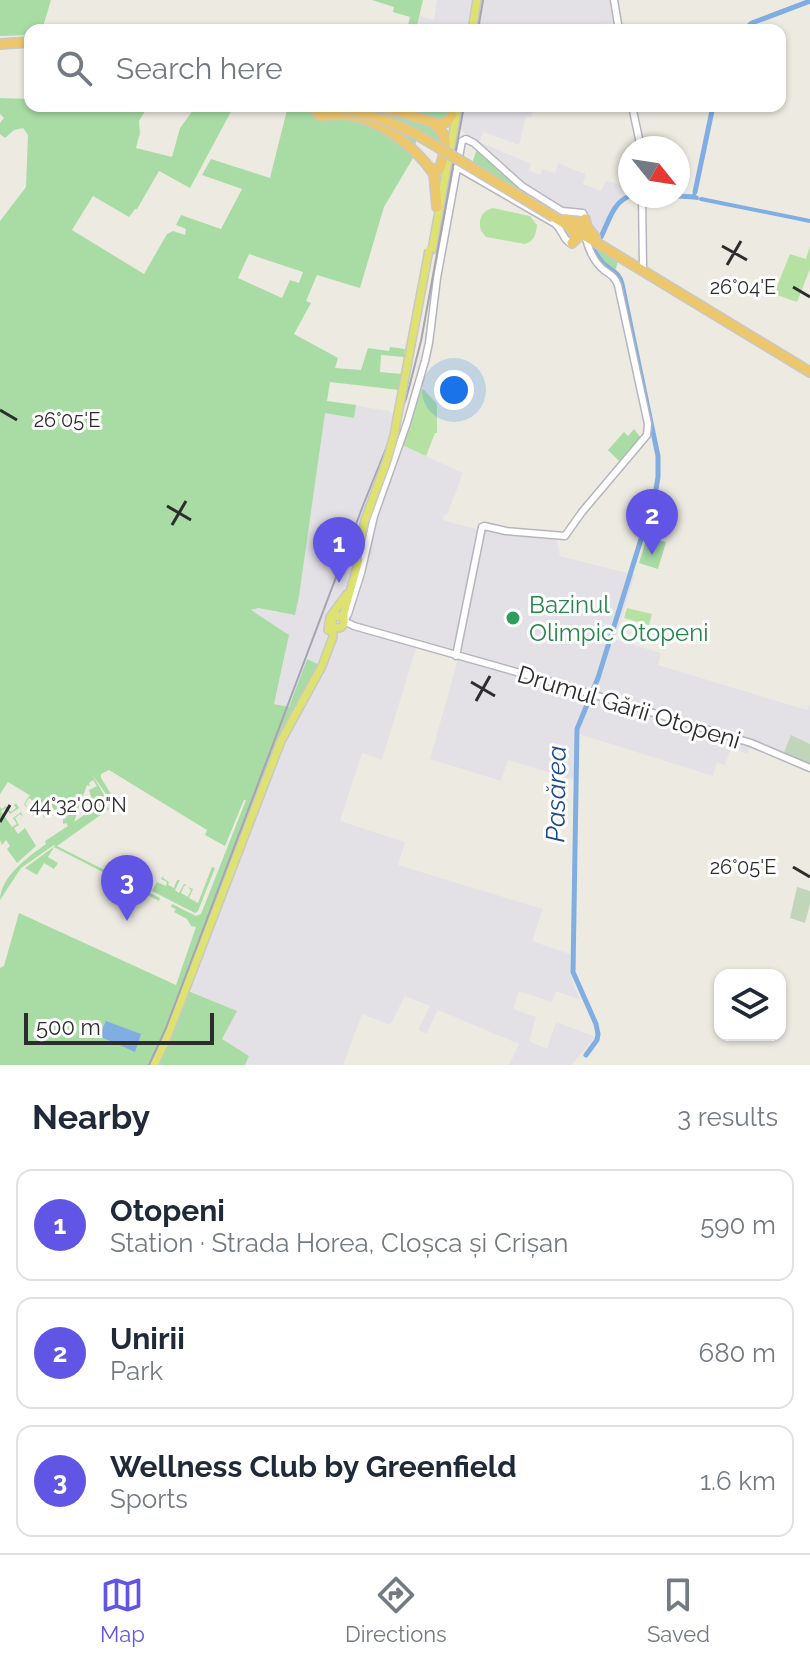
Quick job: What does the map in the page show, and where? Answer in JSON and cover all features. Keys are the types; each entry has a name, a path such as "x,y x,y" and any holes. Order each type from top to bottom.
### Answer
{"highway":[{"path":"0,42 24,40"},
{"path":"328,112 381,126 399,138 428,164 436,179 437,207"},
{"path":"360,112 416,134 810,370"},
{"path":"400,112 443,124 449,121 454,112"},
{"path":"430,122 443,135 445,142 442,156 444,172"},
{"path":"428,164 442,156"},
{"path":"565,221 582,223 585,219"},
{"path":"585,219 590,237 643,266 810,370"},
{"path":"565,221 577,235 572,243"},
{"path":"572,243 590,237"}],"main road":[{"path":"471,24 476,0"},
{"path":"156,1065 173,1030 286,741 320,682 344,613 368,522 395,444 454,112"},
{"path":"430,250 444,172"},
{"path":"156,1065 281,741 312,688 340,625 341,617 335,616 342,609 358,560"},
{"path":"326,656 330,640 329,620 347,594"}],"street":[{"path":"614,0 618,24"},
{"path":"633,112 638,136"},
{"path":"340,625 348,616 374,516 425,361 461,143 468,139 522,186 565,212 583,213 585,219"},
{"path":"457,167 554,223 572,243"},
{"path":"642,208 643,266"},
{"path":"456,656 482,527 565,536 647,435 648,424 618,285 614,276 597,262 589,248 590,237"},
{"name":"Drumul Gării Otopeni","path":"340,625 354,626 587,693 751,743 810,768"}],"shaded area":[{"path":"437,0 611,0 614,23 418,24 420,16 434,20"},
{"path":"453,112 533,112 531,117 526,116 519,145 483,132 480,142 531,164 529,170 540,175 542,169 555,173 558,163 586,173 583,184 601,191 606,180 618,184 618,203 599,239 568,212 522,186 451,120"},
{"path":"326,401 389,411 398,417 402,445 463,473 443,520 476,529 556,537 560,556 635,575 615,639 661,653 658,665 807,710 810,703 810,744 791,736 783,755 751,744 748,754 731,748 725,765 717,763 713,776 579,734 578,781 508,760 501,781 430,759 458,659 416,648 382,760 362,753 340,821 405,842 398,865 543,909 532,941 570,954 570,971 581,1000 556,991 552,1002 519,991 513,1009 536,1017 529,1041 547,1049 556,1022 596,1037 571,1065 509,1065 519,1044 438,1010 426,1034 418,1030 430,1006 405,996 390,1025 362,1014 343,1065 245,1065 249,1056 222,1040 188,991 289,708 274,704 289,635 250,610 258,608 278,613 314,486"}],"green space":[{"path":"0,0 51,0 44,24 24,24 24,35 0,36"},
{"path":"372,0 423,0 417,24 408,24 410,17 393,12 394,7"},
{"path":"0,98 24,99 24,112 144,112 139,121 136,148 172,157 180,128 192,112 231,112 190,188 159,171 129,217 93,196 72,230 144,274 167,234 173,231 185,235 186,229 176,225 181,215 221,229 242,189 202,175 211,159 270,178 286,112 353,112 419,136 413,149 416,153 384,207 360,288 317,275 306,301 311,303 294,334 338,358 335,368 361,370 368,348 389,351 390,347 405,349 404,357 381,355 380,372 402,374 399,390 330,382 327,401 356,405 354,418 325,413 295,615 258,608 251,610 289,635 274,704 289,707 307,659 322,666 289,726 188,991 237,1011 222,1039 249,1056 245,1065 0,1065 0,968 4,966 19,913 176,985 196,927 174,912 176,909 171,907 172,904 196,916 201,914 246,800 225,846 205,835 207,830 109,770 101,774 111,794 108,797 92,774 109,809 57,846 160,898 159,901 54,847 48,857 58,863 54,869 44,863 37,875 25,868 54,845 21,868 0,900 1,891 10,875 46,844 45,841 68,826 63,824 66,817 51,808 44,818 48,810 42,806 38,812 41,816 36,813 42,803 38,801 32,810 28,807 32,808 35,802 29,798 26,807 24,804 29,796 31,796 8,782 0,794 0,221 26,187 28,135 23,128 14,130 5,138 0,134 0,123 4,118 0,114","holes":["249,254 303,272 299,283 290,280 282,298 238,278","93,780 97,786 89,790 91,796 85,801 91,809 94,805 96,807 74,822 87,785 90,786"]},
{"path":"369,112 453,112 438,129 444,145 407,125"},
{"path":"478,146 514,179 562,211 580,213 595,237 472,163"},
{"path":"493,208 530,216 537,225 535,235 525,244 486,237 481,231 480,220 486,211"},
{"path":"588,239 619,257 614,276 600,266"},
{"path":"810,246 810,269 797,302 774,294 790,254 806,259"},
{"path":"419,388 437,404 437,433 426,456 402,445"},
{"path":"634,429 641,438 621,463 608,450 624,432 628,436"},
{"path":"647,537 666,542 658,569 639,563"},
{"path":"627,608 652,614 649,625 624,618"},
{"path":"791,735 810,744 810,768 783,755"},
{"path":"16,803 19,808 10,814 6,808 1,811 12,827 17,824 13,818 21,812 23,817 20,814 15,818 19,825 14,828 18,834 25,828 36,846 17,863 7,849 10,846 6,840 2,845 0,840 0,807 6,806 11,812 16,808"},
{"path":"212,867 215,868 195,913 152,891 157,882 166,886 167,882 161,879 164,875 163,878 169,882 168,885 174,888 180,880 175,890 179,893 184,884 187,885 181,893 188,897 191,890 188,887 193,889 189,898 198,903"},
{"path":"797,887 810,891 805,923 790,918"}],"water":[{"path":"106,1021 141,1034 135,1052 99,1036"}],"waterway":[{"name":"Pasărea","path":"751,24 810,1"},
{"name":"Pasărea","path":"695,192 712,112"},
{"name":"Pasărea","path":"690,197 694,196"},
{"path":"701,199 810,221"},
{"name":"Pasărea","path":"601,237 618,204"},
{"name":"Pasărea","path":"596,245 593,249 622,284 658,456 655,495"},
{"name":"Pasărea","path":"647,520 650,513"},
{"name":"Pasărea","path":"586,1055 598,1034 573,972 577,729 598,678 642,536"}],"railway":[{"path":"479,24 483,0"},
{"path":"149,1065 166,1028 406,399 421,341 463,112"}],"place":[{"name":"Unirii","path":"652,555"},
{"name":"Otopeni","path":"339,583"},
{"name":"Bazinul Olimpic Otopeni","path":"513,618"},
{"name":"Wellness Club by Greenfield","path":"127,921"}]}
